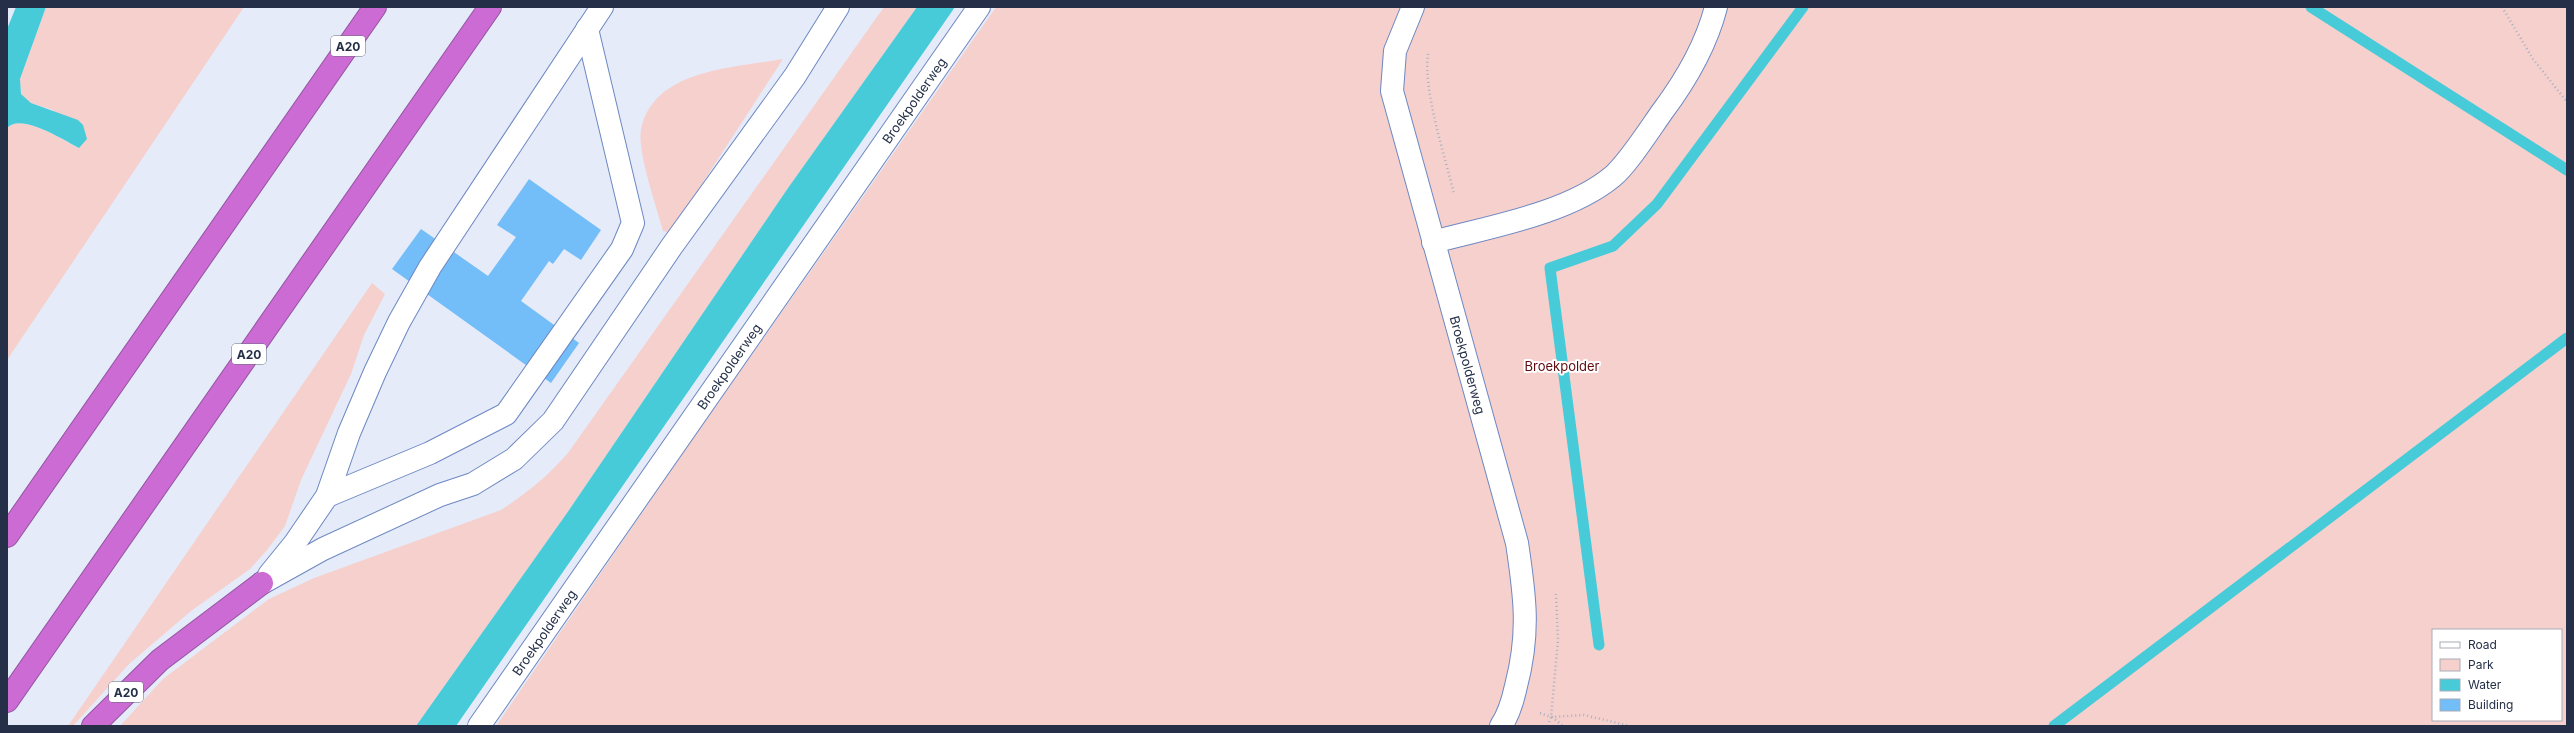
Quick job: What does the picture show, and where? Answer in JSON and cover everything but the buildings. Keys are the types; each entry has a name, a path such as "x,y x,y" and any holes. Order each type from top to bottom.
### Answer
{"highway":[{"name":"A20","path":"7,536 375,7"},
{"name":"A20","path":"7,701 490,7"},
{"name":"A20","path":"93,726 160,660 262,584"}],"street":[{"name":"A20","path":"262,584 295,543 327,496 349,433 399,322 430,267 602,7"},
{"name":"A20","path":"262,584 337,543 440,495 473,484 514,459 553,421 672,246 795,76 838,7"},
{"name":"Broekpolderweg","path":"479,726 979,7"},
{"name":"Broekpolderweg","path":"1413,7 1395,51 1392,91 1517,543 1525,598 1524,654 1512,705 1501,726"},
{"path":"1433,242 1525,218 1571,201 1612,177 1678,90 1705,43 1716,7"},
{"path":"327,496 430,453 506,414 622,249 633,223 587,29"}],"path":[{"path":"2502,7 2533,59 2567,102"},
{"path":"1429,50 1427,63 1433,105 1464,234"},
{"path":"1552,717 1584,715 1630,726"},
{"path":"1548,726 1552,717"},
{"path":"1552,717 1563,726"}],"green space":[{"path":"46,7 244,7 7,360 7,128 13,124 22,123 31,125 53,134 78,148 53,110 31,103 21,94 20,79"},
{"path":"884,7 917,7 788,188 567,513 416,726 120,726 163,679 269,599 314,578 501,510 545,477 568,453"},
{"name":"Broekpolder","path":"996,7 2567,7 2567,726 496,726 688,446"},
{"path":"783,59 670,233 663,231 648,180 642,152 641,130 649,110 661,94 678,83 698,75 720,69"},
{"path":"372,283 385,294 364,335 351,374 301,480 285,526 250,569 191,611 129,664 73,726 68,726"}],"water":[{"path":"16,7 46,7 20,79 21,94 31,103 78,120 83,125 87,139 79,148 32,125 22,123 13,124 7,128 7,29"},
{"path":"917,7 955,7 456,726 416,726 567,513 788,188"}],"waterway":[{"path":"1599,645 1550,268 1613,246 1657,204 1803,7"},
{"path":"2311,7 2567,170"},
{"path":"2054,726 2567,338"}]}
